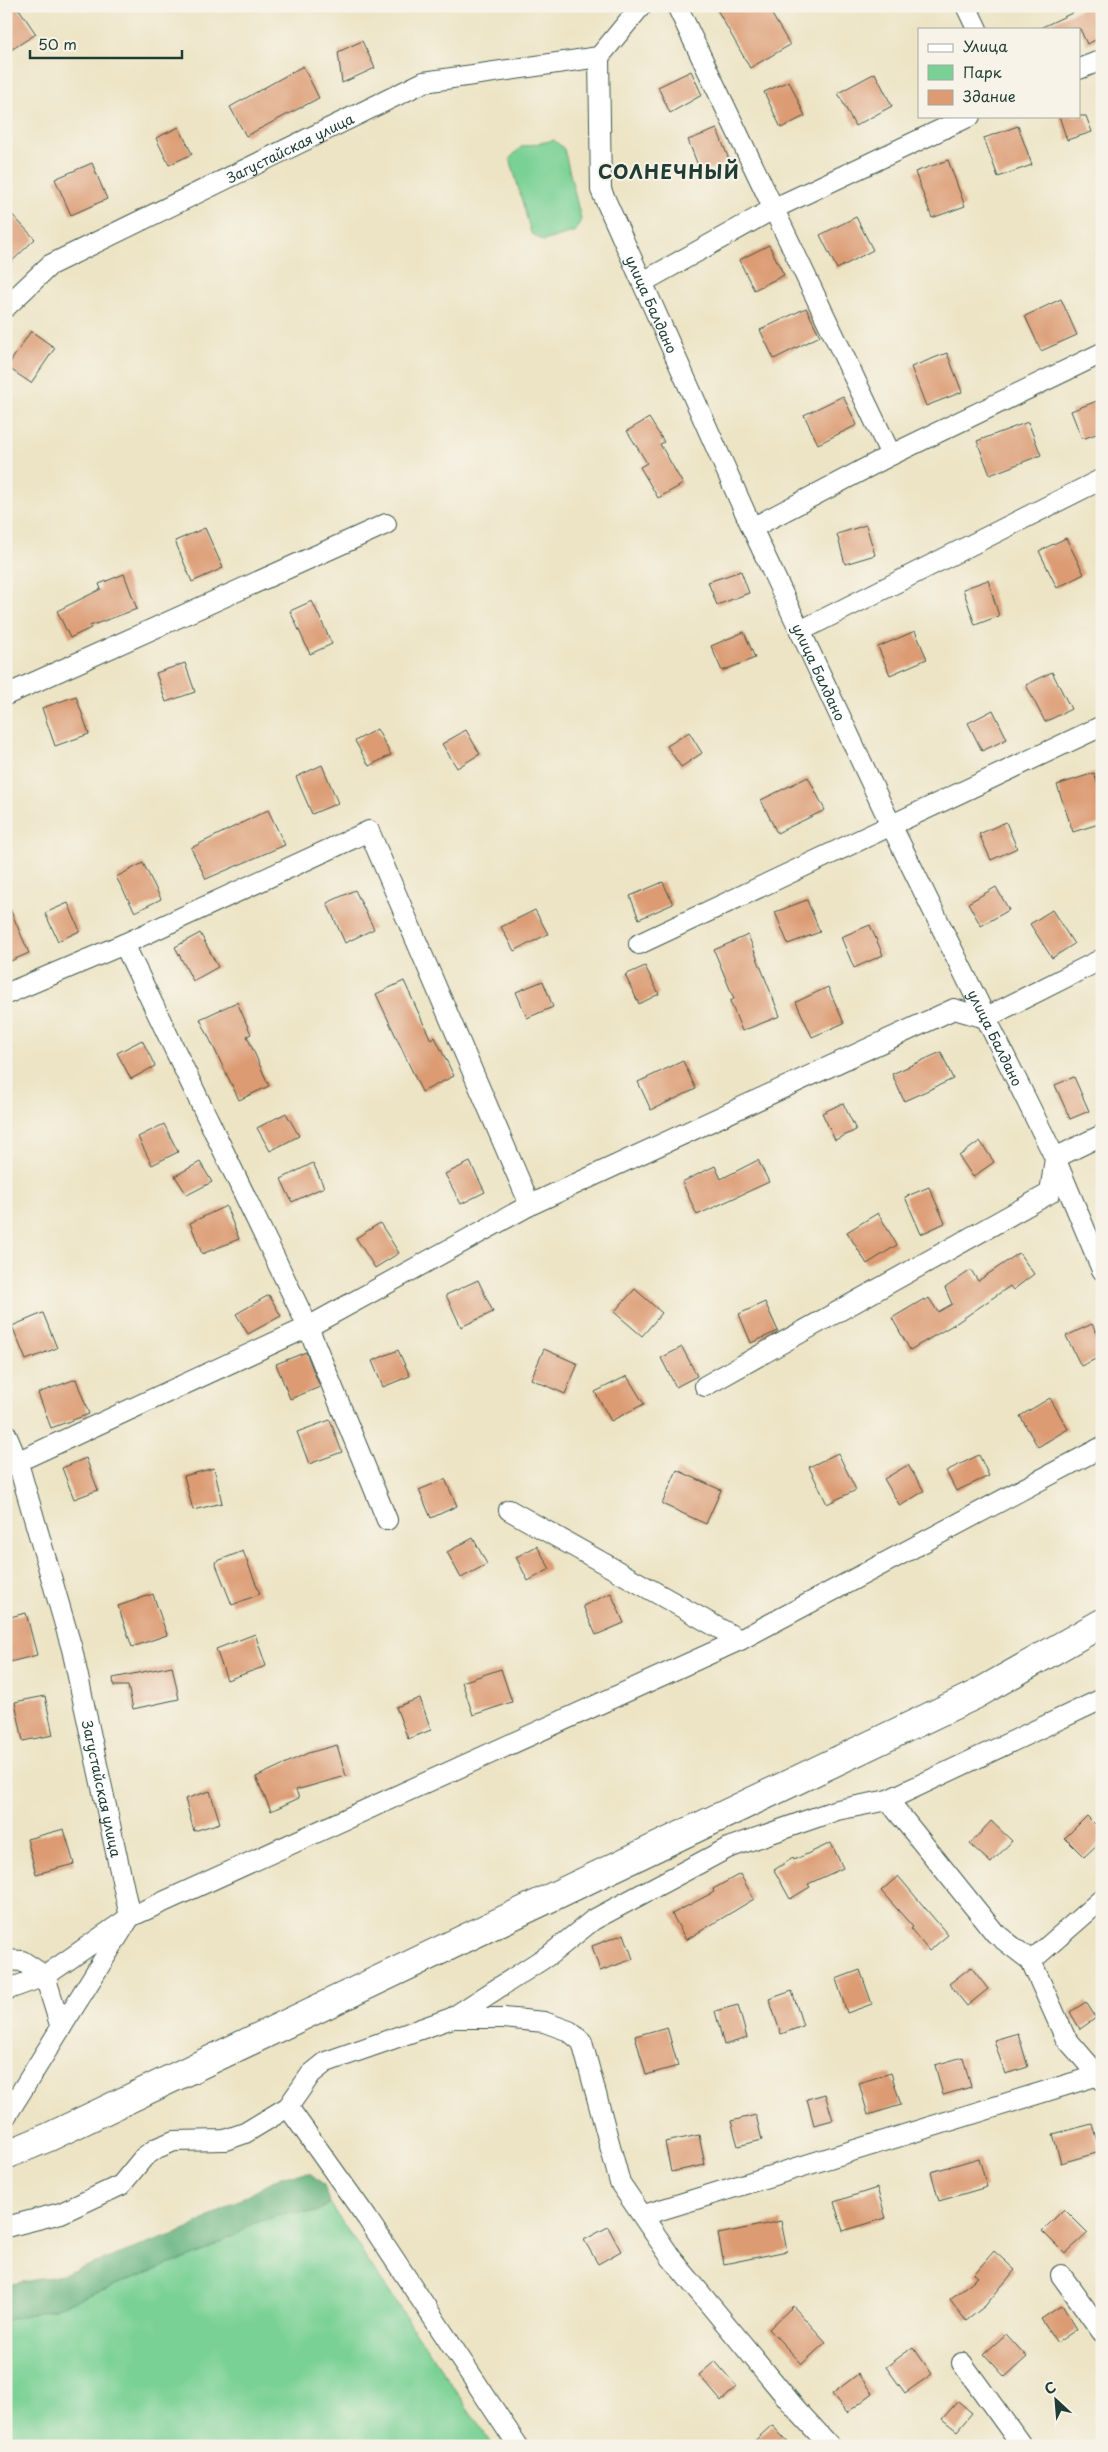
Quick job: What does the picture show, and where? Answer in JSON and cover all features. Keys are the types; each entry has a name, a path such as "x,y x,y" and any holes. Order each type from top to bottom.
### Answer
{"main road":[{"path":"6,2155 49,2137 975,1695 1102,1623"}],"street":[{"path":"599,57 641,6"},
{"path":"677,6 891,455"},
{"path":"966,6 977,28"},
{"name":"улица Балдано","path":"599,57 602,190 752,528 891,826 1056,1158 1102,1270"},
{"name":"Загустайская улица","path":"6,307 50,264 424,82 599,57"},
{"path":"1080,69 1102,60"},
{"path":"643,282 774,208 966,118"},
{"path":"752,528 891,455 1102,353"},
{"path":"800,631 1102,479"},
{"path":"6,695 386,524"},
{"path":"639,944 1102,726"},
{"path":"6,994 124,944 369,831 530,1205"},
{"path":"124,944 308,1327 387,1520"},
{"path":"12,1465 308,1327 530,1205 954,1009 985,1018 1102,959"},
{"path":"705,1386 1050,1193 1056,1158 1102,1135"},
{"name":"Загустайская улица","path":"6,1434 12,1465 72,1649 130,1917"},
{"path":"6,1990 45,1976 130,1917 740,1640 1102,1447"},
{"path":"509,1510 740,1640"},
{"path":"6,2227 61,2213 121,2185 144,2157 157,2148 174,2141 225,2140 245,2133 288,2107 310,2074 326,2062 452,2018 552,1953 593,1920 728,1848 837,1810 888,1800 1102,1699"},
{"path":"644,2215 1101,2077 1065,2037 1032,1961 995,1933 888,1800"},
{"path":"1032,1961 1102,1899"},
{"path":"6,2116 130,1917"},
{"path":"6,1960 22,1961 45,1976 61,2028"},
{"path":"452,2018 504,2018 544,2022 569,2030 582,2042 620,2183 644,2215 672,2259 796,2409 830,2446"},
{"path":"288,2107 367,2218 518,2446"},
{"path":"1061,2275 1102,2332"},
{"path":"962,2363 1022,2446"}],"green space":[{"path":"554,140 564,149 581,219 576,231 543,241 531,233 510,158 521,147"},
{"path":"310,2173 324,2185 329,2203 317,2212 290,2212 252,2224 205,2251 52,2309 6,2320 6,2285 62,2275 186,2230 281,2176"},
{"path":"329,2203 493,2446 6,2446 6,2320 52,2309 205,2251 252,2224 290,2212 317,2212"}],"building":[{"path":"17,6 36,34 6,53 6,11"},
{"path":"715,6 767,6 790,45 750,68"},
{"path":"1087,6 1102,6 1102,37 1087,44 1080,28 1040,28"},
{"path":"362,41 375,68 342,83 338,52"},
{"path":"303,66 319,98 246,136 230,107"},
{"path":"691,71 702,95 670,113 658,87"},
{"path":"875,73 892,106 855,126 838,93"},
{"path":"789,81 805,116 781,128 764,92"},
{"path":"1080,116 1086,116 1092,132 1067,140 1060,118 1080,118"},
{"path":"1018,126 1032,165 998,177 984,138"},
{"path":"179,127 192,154 169,165 156,138"},
{"path":"717,129 730,162 701,173 688,140"},
{"path":"948,160 965,206 932,218 915,172"},
{"path":"92,163 107,199 71,215 55,179"},
{"path":"6,208 35,239 6,267"},
{"path":"856,217 873,250 837,269 820,235"},
{"path":"769,245 784,275 754,290 739,260"},
{"path":"1061,299 1077,335 1041,351 1025,316"},
{"path":"806,308 820,336 774,359 760,330"},
{"path":"31,331 55,348 31,383 7,367"},
{"path":"947,353 962,392 926,406 911,367"},
{"path":"843,396 857,425 818,444 804,415"},
{"path":"1102,399 1102,432 1082,439 1071,411"},
{"path":"649,418 664,442 660,444 683,484 658,498 640,467 647,463 627,431"},
{"path":"1028,422 1041,455 990,475 977,441"},
{"path":"866,525 875,555 845,564 837,534"},
{"path":"205,528 223,568 192,582 175,541"},
{"path":"1066,538 1084,574 1057,588 1039,551"},
{"path":"741,571 749,593 717,605 708,582"},
{"path":"124,574 137,609 90,626 91,628 70,638 57,611 101,589 99,584"},
{"path":"988,580 999,616 975,625 963,589"},
{"path":"312,601 332,644 310,654 290,611"},
{"path":"915,631 927,659 890,675 878,647"},
{"path":"744,632 755,658 722,671 711,646"},
{"path":"185,663 195,692 166,702 156,673"},
{"path":"1052,672 1071,709 1045,722 1026,685"},
{"path":"76,696 89,734 55,746 42,708"},
{"path":"993,710 1007,739 982,751 968,723"},
{"path":"377,729 391,755 369,766 355,741"},
{"path":"466,730 480,754 457,768 442,744"},
{"path":"689,732 702,753 681,767 667,746"},
{"path":"322,765 338,803 312,814 296,777"},
{"path":"1094,773 1102,798 1102,823 1073,832 1057,785"},
{"path":"808,777 825,810 777,833 761,800"},
{"path":"268,810 285,845 206,879 191,848"},
{"path":"1006,822 1017,848 991,860 979,834"},
{"path":"143,863 161,899 135,912 116,877"},
{"path":"663,882 673,904 639,919 630,896"},
{"path":"996,887 1009,910 981,926 968,903"},
{"path":"355,890 374,929 345,943 327,903"},
{"path":"6,900 29,953 6,963"},
{"path":"807,900 820,932 788,944 775,912"},
{"path":"68,903 80,931 58,941 45,913"},
{"path":"535,910 548,934 514,951 501,927"},
{"path":"1052,910 1074,944 1052,958 1030,924"},
{"path":"870,925 883,955 854,968 841,937"},
{"path":"200,933 218,967 193,981 175,947"},
{"path":"748,935 780,1016 742,1031 730,1001 734,999 714,950"},
{"path":"645,966 659,994 639,1004 625,975"},
{"path":"404,981 431,1040 435,1037 454,1076 422,1092 376,994"},
{"path":"543,981 553,1007 527,1018 516,992"},
{"path":"828,987 844,1023 812,1037 796,1002"},
{"path":"237,1002 251,1034 247,1036 269,1086 239,1100 200,1019"},
{"path":"142,1040 155,1066 131,1079 117,1053"},
{"path":"941,1052 953,1079 904,1101 892,1074"},
{"path":"683,1061 696,1089 651,1110 638,1082"},
{"path":"1074,1077 1089,1111 1070,1119 1055,1085"},
{"path":"843,1103 856,1130 835,1140 822,1113"},
{"path":"286,1113 299,1136 270,1151 257,1128"},
{"path":"164,1124 178,1152 152,1165 138,1137"},
{"path":"980,1141 994,1162 973,1177 959,1156"},
{"path":"758,1160 769,1182 697,1215 682,1182 715,1166 721,1179"},
{"path":"200,1162 212,1182 187,1195 175,1176"},
{"path":"470,1162 485,1192 461,1204 445,1174"},
{"path":"313,1163 324,1187 292,1202 281,1179"},
{"path":"929,1187 945,1223 921,1234 905,1197"},
{"path":"226,1206 239,1239 202,1254 190,1223"},
{"path":"878,1213 897,1245 867,1264 847,1232"},
{"path":"380,1223 399,1253 375,1268 356,1238"},
{"path":"1019,1253 1034,1274 1013,1290 1010,1286 958,1322 910,1350 892,1318 929,1298 938,1312 952,1304 945,1288 971,1270 978,1281"},
{"path":"478,1280 493,1312 461,1327 446,1295"},
{"path":"635,1289 662,1313 642,1336 614,1312"},
{"path":"269,1295 281,1316 248,1334 236,1314"},
{"path":"765,1302 778,1331 751,1343 739,1314"},
{"path":"43,1313 57,1348 26,1360 12,1326"},
{"path":"1092,1324 1102,1343 1102,1356 1081,1366 1066,1336"},
{"path":"682,1347 697,1376 676,1387 661,1358"},
{"path":"544,1349 578,1364 565,1394 531,1379"},
{"path":"398,1350 410,1376 383,1387 372,1361"},
{"path":"306,1352 320,1387 290,1399 276,1364"},
{"path":"627,1376 644,1404 611,1421 595,1392"},
{"path":"76,1379 89,1414 51,1428 38,1393"},
{"path":"1050,1398 1068,1429 1038,1447 1020,1416"},
{"path":"330,1420 342,1452 309,1464 297,1432"},
{"path":"838,1453 856,1490 827,1504 809,1467"},
{"path":"979,1455 989,1476 956,1491 946,1471"},
{"path":"86,1458 98,1490 74,1499 62,1468"},
{"path":"908,1465 924,1491 900,1506 884,1479"},
{"path":"214,1468 222,1503 193,1510 184,1476"},
{"path":"677,1470 721,1490 706,1524 662,1504"},
{"path":"445,1479 457,1506 431,1518 419,1490"},
{"path":"473,1538 487,1564 461,1578 447,1552"},
{"path":"537,1546 550,1569 528,1581 516,1557"},
{"path":"243,1551 260,1594 232,1605 215,1562"},
{"path":"611,1593 624,1623 596,1635 583,1606"},
{"path":"153,1594 167,1635 132,1647 118,1606"},
{"path":"26,1613 37,1655 6,1663 6,1618"},
{"path":"255,1634 266,1666 227,1680 216,1649"},
{"path":"172,1666 179,1699 133,1709 128,1686 114,1686 113,1678"},
{"path":"501,1669 512,1702 473,1715 462,1682"},
{"path":"45,1696 53,1735 23,1741 15,1702"},
{"path":"420,1698 431,1730 408,1739 396,1707"},
{"path":"337,1745 346,1776 296,1790 299,1798 271,1811 256,1777 308,1753"},
{"path":"210,1791 220,1823 194,1831 185,1799"},
{"path":"1087,1816 1102,1831 1102,1840 1084,1857 1065,1838"},
{"path":"991,1821 1012,1841 991,1863 970,1844"},
{"path":"64,1829 74,1864 36,1874 27,1839"},
{"path":"831,1843 843,1868 808,1884 810,1887 790,1899 774,1870 793,1858 794,1860"},
{"path":"740,1874 754,1899 686,1940 672,1914 714,1892 713,1889"},
{"path":"898,1876 948,1935 929,1951 911,1929 913,1927 881,1891"},
{"path":"624,1934 633,1959 600,1971 592,1946"},
{"path":"971,1967 988,1989 967,2006 949,1984"},
{"path":"860,1970 872,2004 847,2013 836,1979"},
{"path":"792,1991 803,2026 781,2034 769,1999"},
{"path":"1086,2002 1096,2018 1080,2029 1070,2012"},
{"path":"738,2005 747,2038 724,2045 715,2011"},
{"path":"667,2027 678,2066 646,2075 635,2036"},
{"path":"1018,2033 1028,2067 1005,2074 994,2040"},
{"path":"963,2057 971,2087 943,2095 935,2065"},
{"path":"891,2073 901,2105 868,2115 859,2083"},
{"path":"825,2094 833,2120 814,2125 807,2099"},
{"path":"756,2115 762,2140 738,2146 731,2121"},
{"path":"1092,2124 1100,2152 1061,2163 1053,2134"},
{"path":"699,2135 705,2165 671,2172 665,2142"},
{"path":"979,2158 987,2187 939,2201 931,2172"},
{"path":"877,2188 886,2218 843,2231 834,2202"},
{"path":"1064,2209 1088,2233 1065,2254 1042,2231"},
{"path":"781,2221 787,2251 724,2264 718,2234"},
{"path":"608,2227 621,2251 598,2264 584,2240"},
{"path":"994,2251 1015,2270 985,2306 966,2321 950,2299 978,2277 974,2274"},
{"path":"1062,2305 1077,2329 1057,2343 1041,2319"},
{"path":"793,2306 826,2342 802,2364 769,2329"},
{"path":"1006,2334 1027,2357 1005,2377 984,2354"},
{"path":"913,2347 932,2374 905,2393 886,2367"},
{"path":"715,2361 737,2387 721,2401 699,2375"},
{"path":"858,2374 873,2393 847,2413 832,2394"},
{"path":"958,2401 972,2413 957,2431 942,2419"},
{"path":"772,2425 791,2446 749,2446"}],"district":[{"name":"СОЛНЕЧНЫЙ","path":"669,171"}]}
